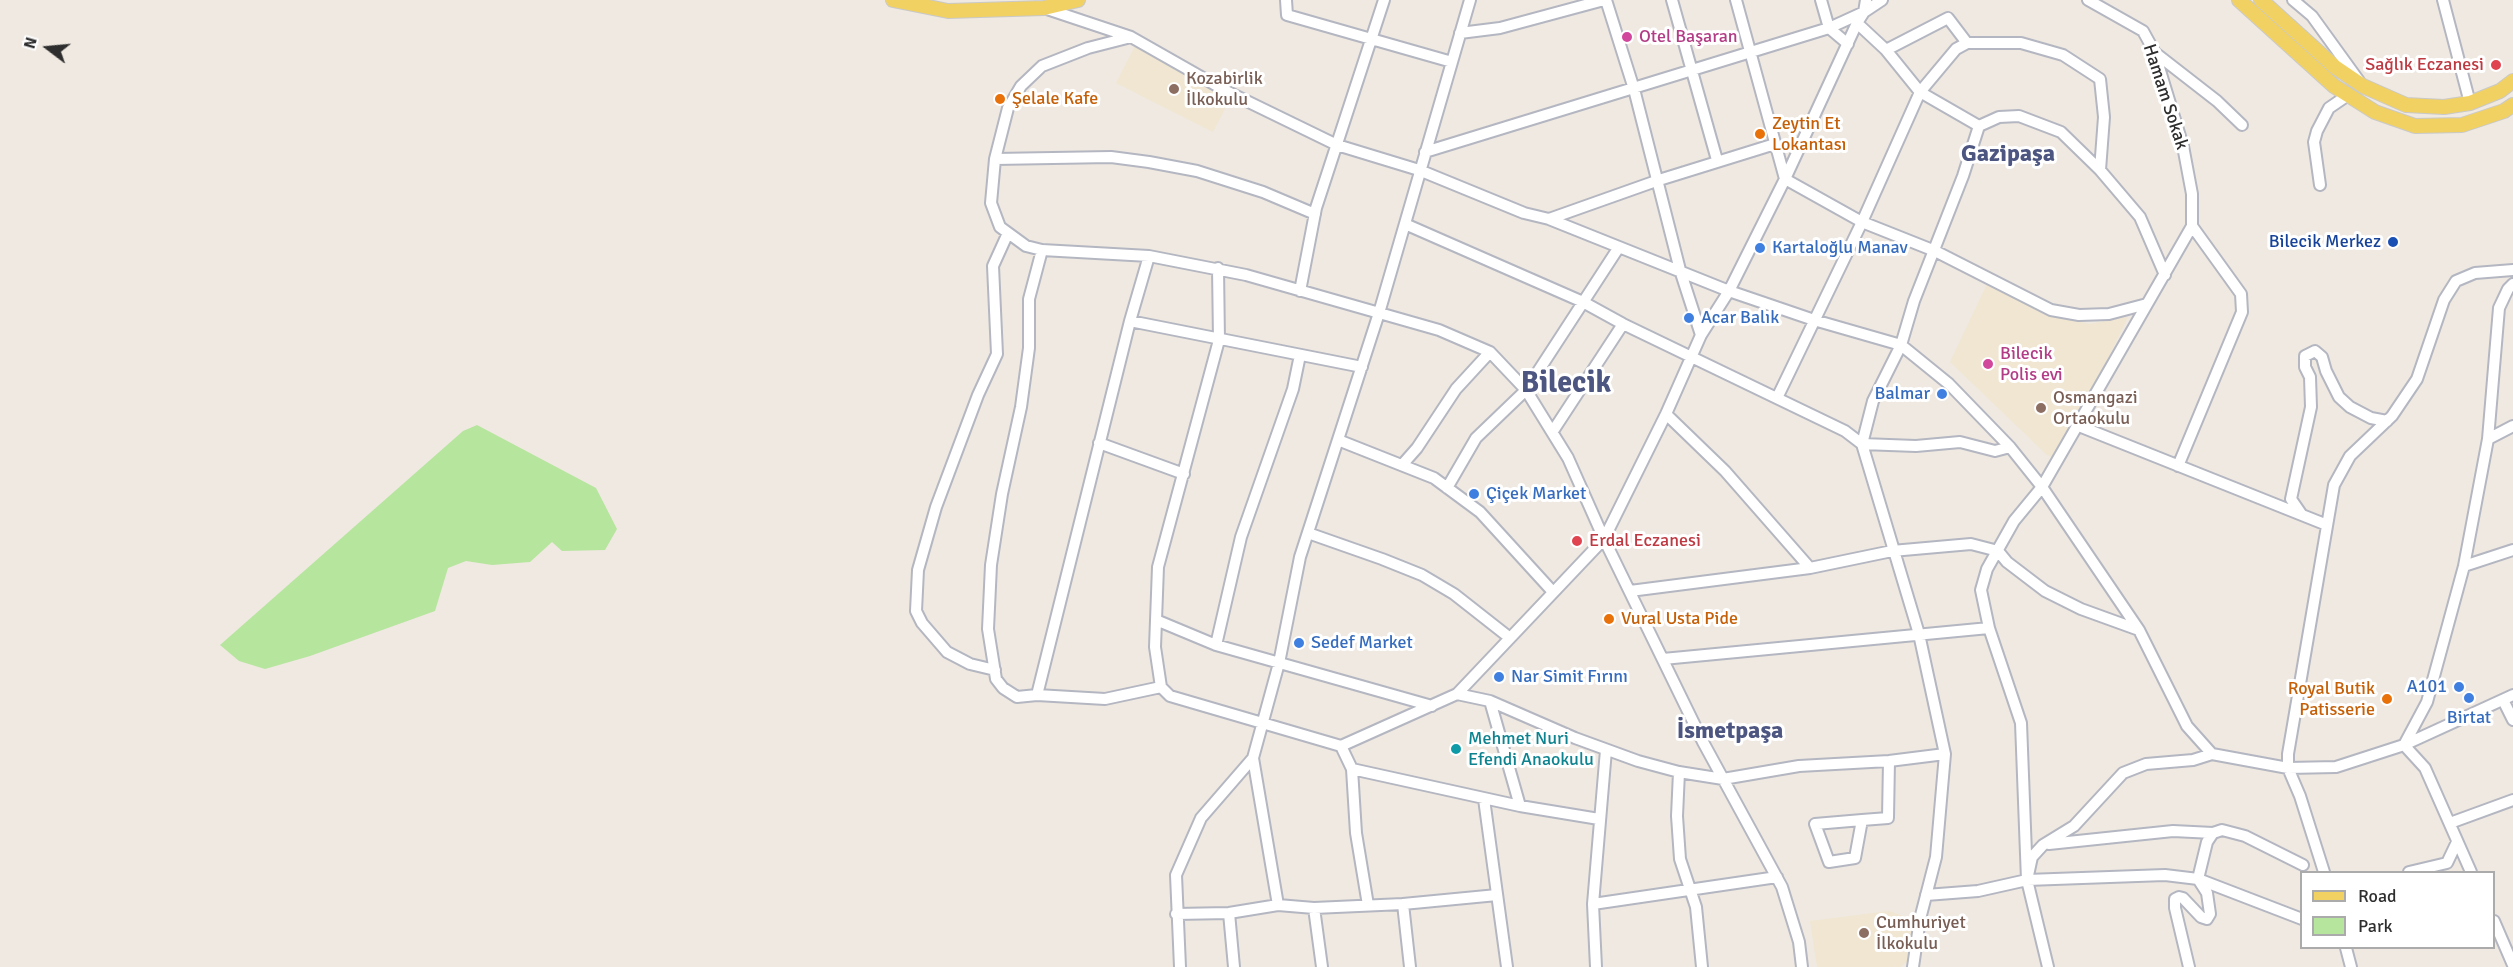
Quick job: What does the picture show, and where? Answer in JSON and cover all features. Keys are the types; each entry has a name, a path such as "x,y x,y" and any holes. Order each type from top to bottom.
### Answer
{"main road":[{"path":"893,0 948,11 1044,8 1078,0"},
{"path":"2239,0 2334,86 2375,112 2415,126 2462,125 2504,111 2513,105"},
{"path":"2260,0 2335,67 2363,86 2406,105 2444,106 2470,103"},
{"path":"2433,125 2470,103 2500,91 2513,81"}],"street":[{"path":"1287,0 1287,15 1452,62"},
{"path":"1300,291 1315,214 1384,0"},
{"path":"1180,967 1176,875 1202,818 1252,758 1280,663 1300,557 1379,313 1470,0"},
{"path":"1460,33 1500,28 1605,0 1634,89 1659,180 1680,270 1701,335"},
{"path":"1672,0 1718,160"},
{"path":"1736,0 1748,51 1785,179 1862,222 1935,251 2051,310 2079,315 2109,314 2147,304"},
{"path":"1821,0 1829,28 1848,44"},
{"path":"1218,268 1219,340 1158,567 1155,647 1161,687 1170,696 1341,746 1457,694 1604,539 1666,414 1701,335 1729,291 1785,179 1864,12 1866,0"},
{"path":"1425,152 1829,28 1864,12 1882,0"},
{"name":"Hamam Sokak","path":"2088,0 2144,32 2154,51 2183,146 2192,194 2193,226"},
{"path":"2293,0 2312,16 2363,86"},
{"path":"2443,0 2470,103"},
{"path":"1044,8 1131,37 1226,91 1337,145 1419,170 1524,213 1549,219 1729,291 1814,320 1901,345 1949,384 2010,447 2042,487 2139,630 2187,726 2212,753"},
{"path":"1886,50 1948,18 1967,43"},
{"path":"1857,23 1886,50 1920,92 1979,126"},
{"path":"1131,37 1088,48 1042,66 1021,86 1008,108 994,159 991,203 1000,227 1026,246 1042,250 1149,256 1218,268 1439,330 1490,352 1526,390 1568,458 1604,539 1663,659 1782,886 1799,942 1802,967"},
{"path":"1778,398 1862,222 1920,92 1956,49 1967,43 2020,43 2064,55 2100,79 2104,117 2100,170"},
{"path":"2154,51 2217,101 2242,125"},
{"path":"2320,185 2314,142 2317,131 2329,108 2348,95"},
{"path":"1913,967 1926,895 1936,857 1945,754 1919,634 1892,551 1862,444 1873,401 1901,345 1914,302 1935,251 1979,126 1999,117 2019,116 2061,132 2100,170 2140,217 2165,275"},
{"path":"1549,219 1718,160 1775,144"},
{"path":"994,159 1111,157 1149,162 1197,171 1263,192 1315,214"},
{"path":"1405,224 1583,302 1623,324 1845,430 1862,444 1916,446 1960,442 1995,452 2010,447"},
{"path":"2048,967 2027,880 2021,723 1989,628 1981,590 1987,569 2014,521 2042,487 2193,226 2241,294 2242,312 2178,466"},
{"path":"995,670 970,664 947,652 922,623 916,611 918,570 936,507 978,395 997,354 993,266 1008,233"},
{"path":"1447,488 1476,438 1526,390 1619,247"},
{"path":"1042,250 1029,298 1029,348 1021,407 1002,494 991,565 988,629 996,679 1003,688 1017,697 1105,699 1161,687"},
{"path":"1037,696 1130,321 1149,256"},
{"path":"2323,871 2300,796 2288,768 2290,743 2334,485 2350,456 2387,421 2417,378 2444,300 2456,281 2475,273 2513,270"},
{"path":"2404,746 2427,702 2464,566 2488,439 2499,308 2513,284"},
{"path":"1130,321 1362,367"},
{"path":"1553,431 1623,324"},
{"path":"2302,515 2291,499 2311,406 2310,377 2305,368 2305,356 2315,351 2322,357 2339,397 2350,407 2371,418 2387,421"},
{"path":"1402,465 1417,448 1456,389 1490,352"},
{"path":"1216,645 1241,537 1293,389 1300,355"},
{"path":"1666,414 1725,471 1810,568"},
{"path":"2079,426 2327,525"},
{"path":"2488,439 2513,426"},
{"path":"1338,440 1434,478 1480,512 1553,592"},
{"path":"1099,443 1184,474"},
{"path":"1308,533 1422,576 1454,594 1510,638"},
{"path":"1630,591 1810,568 1892,551 1971,544 1998,551 2007,562 2045,591 2081,609 2139,630"},
{"path":"2464,566 2513,550"},
{"path":"1156,620 1216,645 1432,706"},
{"path":"1663,659 1989,628"},
{"path":"1457,694 1490,701 1606,750 1679,772 1724,779 1799,766 1889,761 1945,754"},
{"path":"2027,880 2032,857 2043,845 2074,825 2123,773 2146,764 2193,760 2212,753 2288,768 2336,767 2404,746 2508,697 2513,720"},
{"path":"1490,701 1520,806"},
{"path":"1341,746 1352,769 1356,832 1368,905"},
{"path":"2404,746 2425,768 2470,871"},
{"path":"1596,967 1593,904 1606,750"},
{"path":"1252,758 1278,905"},
{"path":"1862,820 1855,858 1829,862 1815,824 1862,820 1888,818 1889,761"},
{"path":"1352,769 1484,799 1599,819"},
{"path":"1679,772 1677,816 1680,859 1696,907 1702,967"},
{"path":"1484,799 1507,967"},
{"path":"2450,823 2513,800"},
{"path":"2043,845 2173,831 2213,833 2222,830 2245,836 2303,865"},
{"path":"2189,967 2175,909 2175,899 2183,898 2201,917 2207,920 2210,914 2207,893 2198,879 2207,842 2213,833"},
{"path":"2417,871 2447,863 2457,842"},
{"path":"1926,895 1978,891 2027,880 2165,875 2198,879 2300,919"},
{"path":"1593,904 1777,877"},
{"path":"1176,914 1229,913 1278,905 1314,908 1403,904 1497,895"},
{"path":"1403,904 1410,967"},
{"path":"1314,908 1322,967"},
{"path":"1229,913 1234,967"},
{"path":"2495,925 2513,965"},
{"path":"2346,949 2351,967"}],"shaded area":[{"name":"Kozabirlik İlkokulu","path":"1135,46 1232,95 1213,132 1116,83"},
{"name":"Osmangazi Ortaokulu","path":"1987,284 2058,316 2089,324 2128,317 2059,460 2047,455 1950,362"},
{"name":"Cumhuriyet İlkokulu","path":"1889,911 1917,921 1914,946 1907,962 1900,967 1817,967 1810,921"}],"green space":[{"path":"477,425 596,488 617,529 605,550 562,551 552,542 530,562 492,565 466,561 448,568 435,611 310,656 265,669 239,661 220,645 463,431"}],"place":[{"name":"Otel Başaran","path":"1627,37"},
{"name":"Sağlık Eczanesi","path":"2496,65"},
{"name":"Kozabirlik İlkokulu","path":"1174,89"},
{"name":"Şelale Kafe","path":"1000,99"},
{"name":"Zeytin Et Lokantası","path":"1760,134"},
{"name":"Bilecik Merkez","path":"2393,242"},
{"name":"Kartaloğlu Manav","path":"1760,248"},
{"name":"Acar Balık","path":"1689,318"},
{"name":"Bilecik Polis evi","path":"1988,364"},
{"name":"Balmar","path":"1942,394"},
{"name":"Osmangazi Ortaokulu","path":"2041,408"},
{"name":"Çiçek Market","path":"1474,494"},
{"name":"Erdal Eczanesi","path":"1577,541"},
{"name":"Vural Usta Pide","path":"1609,619"},
{"name":"Sedef Market","path":"1299,643"},
{"name":"Nar Simit Fırını","path":"1499,677"},
{"name":"A101","path":"2459,687"},
{"name":"Birtat","path":"2469,698"},
{"name":"Royal Butik Patisserie","path":"2387,699"},
{"name":"Mehmet Nuri Efendi Anaokulu","path":"1456,749"},
{"name":"Cumhuriyet İlkokulu","path":"1864,933"}],"district":[{"name":"Gazipaşa","path":"2008,155"},
{"name":"Bilecik","path":"1566,384"},
{"name":"İsmetpaşa","path":"1730,732"}]}
